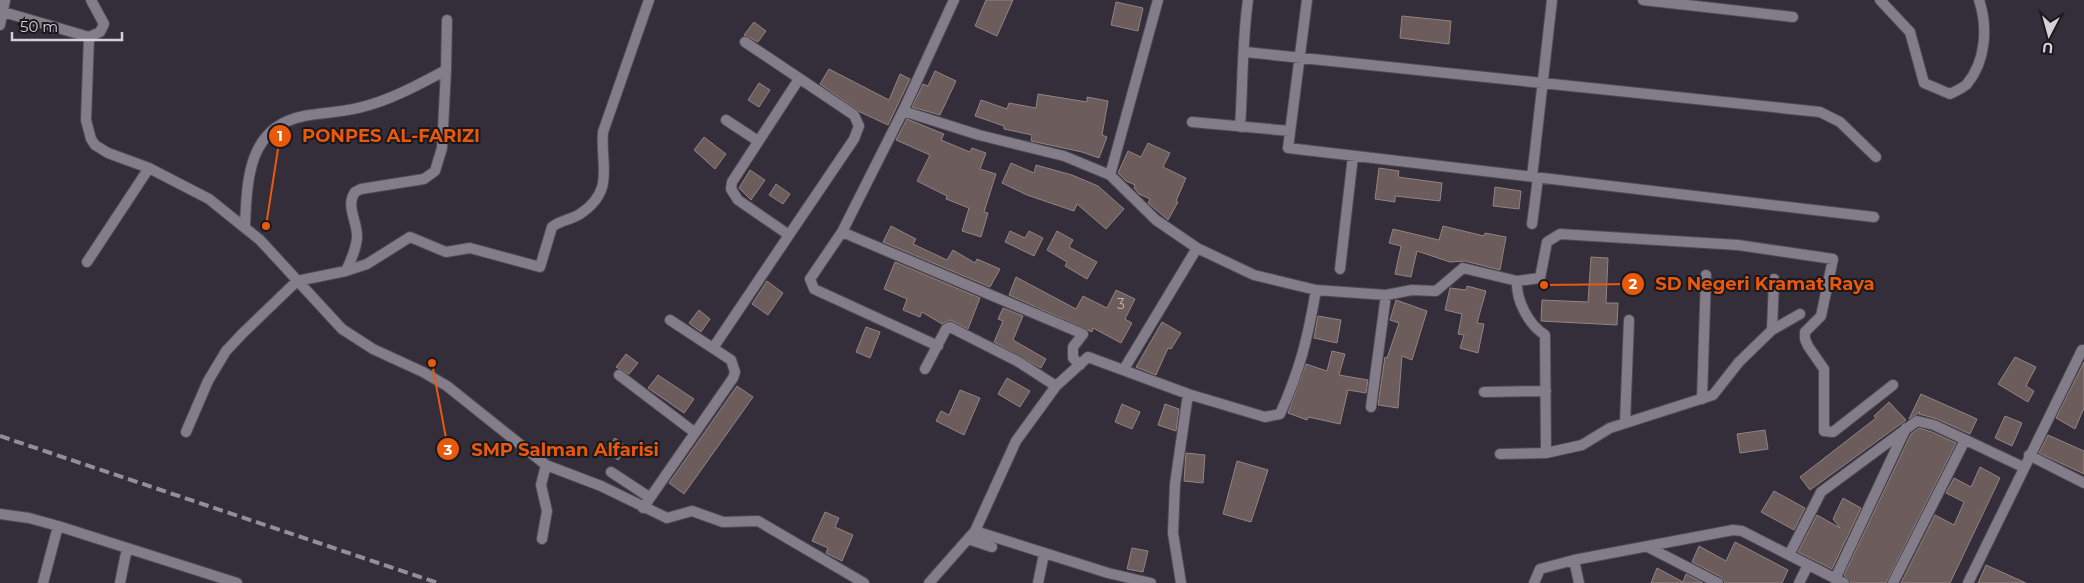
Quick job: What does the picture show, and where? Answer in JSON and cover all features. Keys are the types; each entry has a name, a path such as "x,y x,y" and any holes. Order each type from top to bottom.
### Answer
{"street":[{"path":"0,25 1,11 6,0"},
{"path":"1,11 89,37 100,32 104,24 91,0"},
{"path":"186,432 208,381 226,351 297,281 346,271 367,264 410,237 446,252 470,248 540,267 552,227 584,211 602,187 605,174 602,144 603,132 649,0"},
{"path":"938,346 814,289 810,279 842,232 903,111 954,0"},
{"path":"1110,175 1158,0"},
{"path":"1240,127 1245,52 1243,34 1248,0"},
{"path":"1307,0 1288,148 1874,217"},
{"path":"1532,224 1542,84 1552,0"},
{"path":"1643,0 1792,17"},
{"path":"1880,0 1910,32 1924,83 1950,94 1966,85 1979,62 1984,36 1983,13 1978,0"},
{"path":"346,271 355,250 357,236 350,204 355,192 361,189 424,178 435,171 442,148 447,20"},
{"path":"89,37 86,120 91,139 96,145 108,153 149,168 209,199 245,226 342,330 373,349 423,372 447,386 546,465 601,486 667,518 692,511 723,522 758,521 864,583"},
{"path":"713,348 854,139 859,126 854,114 745,42"},
{"path":"1245,52 1820,112 1840,122 1876,157"},
{"path":"245,226 246,191 251,167 256,150 270,132 286,122 303,116 358,108 390,98 446,70"},
{"path":"789,234 738,200 731,189 732,182 799,79"},
{"path":"903,111 980,135 1064,156 1110,175 1156,220 1197,248 1254,275 1316,290 1386,295 1412,290 1436,292 1463,268 1517,281 1540,278 1547,242 1560,234 1738,244 1833,259 1821,316 1805,332 1804,339 1824,369 1824,431 1833,432 1893,385"},
{"path":"726,120 758,141"},
{"path":"1192,122 1290,131"},
{"path":"1340,269 1353,156"},
{"path":"87,262 149,168"},
{"path":"842,232 1083,334 1073,347 1073,358 1080,364"},
{"path":"1124,369 1197,248"},
{"path":"1702,399 1706,275"},
{"path":"1772,330 1774,279"},
{"path":"1517,281 1517,289 1533,328 1545,335 1546,453"},
{"path":"929,583 971,535 1016,441 1056,386 1088,357 1188,394 1265,417 1280,414 1296,378 1309,332 1316,290"},
{"path":"1371,407 1386,295"},
{"path":"1500,454 1546,453 1582,445 1610,428 1713,395 1739,362 1772,330 1800,314"},
{"path":"643,508 733,378 735,372 731,360 670,320"},
{"path":"1625,424 1629,320"},
{"path":"925,369 946,329 952,328 1017,361 1056,386"},
{"path":"1968,583 2023,467 2082,350 2084,350"},
{"path":"619,375 694,432"},
{"path":"1484,392 1546,391"},
{"path":"1181,583 1173,533 1174,503 1188,394"},
{"path":"1789,555 1821,492 1907,427 1917,422 1934,425 2023,467"},
{"path":"1534,583 1540,568 1738,530 1839,581 1907,427"},
{"path":"1893,583 1965,440"},
{"path":"2029,455 2084,483"},
{"path":"542,539 547,511 541,485 546,465"},
{"path":"611,472 649,497"},
{"path":"0,514 29,518 58,526 237,583"},
{"path":"43,583 58,526"},
{"path":"971,535 992,547"},
{"path":"971,535 1151,583"},
{"path":"1648,547 1718,583"},
{"path":"120,583 127,548"},
{"path":"1038,583 1044,554"},
{"path":"1574,560 1579,583"},
{"path":"1799,583 1808,565"},
{"path":"197,583 200,572"}],"building":[{"path":"986,0 1013,0 997,36 975,26"},
{"path":"1116,2 1143,8 1138,31 1111,25"},
{"path":"1402,16 1451,21 1449,44 1400,38"},
{"path":"754,22 766,31 758,42 744,35"},
{"path":"829,69 889,100 900,74 910,79 888,125 860,112 820,84"},
{"path":"935,71 956,81 940,115 912,107 923,84 928,86"},
{"path":"759,83 770,90 759,107 748,100"},
{"path":"1038,94 1087,102 1087,97 1108,101 1102,135 1107,137 1099,158 1082,152 1031,141 1032,135 1004,129 1004,126 975,116 981,100 1007,109 1009,103 1036,108"},
{"path":"907,119 944,134 941,140 970,152 972,148 986,153 980,169 996,174 984,212 988,213 981,237 962,231 969,208 946,199 947,196 917,181 930,155 896,140"},
{"path":"704,137 726,154 715,169 694,150"},
{"path":"1148,143 1170,153 1163,167 1186,178 1176,201 1178,202 1168,220 1148,203 1150,199 1139,194 1134,188 1135,185 1126,181 1118,173 1128,151 1141,157"},
{"path":"1011,163 1034,173 1036,165 1072,175 1098,186 1124,209 1106,229 1077,204 1074,211 1027,195 1002,183"},
{"path":"1379,168 1399,171 1398,177 1442,183 1440,201 1395,196 1395,202 1375,199"},
{"path":"750,170 765,180 751,200 739,188"},
{"path":"776,184 790,194 783,204 769,195"},
{"path":"1495,187 1521,191 1519,209 1493,206"},
{"path":"891,226 916,239 913,244 947,260 953,250 975,263 977,259 1000,269 990,287 883,242"},
{"path":"1443,226 1484,236 1485,233 1506,237 1500,270 1465,261 1450,262 1417,251 1411,277 1395,274 1401,246 1389,243 1393,229 1439,240"},
{"path":"1010,231 1025,238 1029,231 1043,238 1034,256 1005,242"},
{"path":"1057,231 1073,240 1069,247 1097,262 1087,279 1065,266 1067,262 1047,250"},
{"path":"1591,257 1608,258 1606,303 1618,303 1617,325 1541,321 1542,300 1588,302"},
{"path":"895,262 980,298 968,329 950,320 942,324 922,312 920,317 903,310 907,299 884,289"},
{"path":"1016,277 1076,309 1083,296 1107,308 1116,290 1135,299 1125,319 1132,323 1121,343 1093,328 1092,332 1009,295"},
{"path":"767,281 783,293 768,315 752,304"},
{"path":"1467,286 1486,291 1477,323 1484,324 1478,353 1460,348 1464,335 1458,334 1462,314 1445,310 1450,288 1466,290"},
{"path":"1396,300 1427,311 1412,360 1402,356 1398,408 1378,405 1385,357 1387,358 1399,323 1390,320"},
{"path":"1003,308 1023,316 1013,340 1046,359 1041,368 994,342 1003,321 998,319"},
{"path":"699,310 710,319 701,332 689,323"},
{"path":"1318,316 1341,320 1337,343 1314,338"},
{"path":"1162,322 1181,333 1171,349 1168,348 1156,375 1136,367"},
{"path":"866,327 880,332 870,358 856,352"},
{"path":"1332,351 1345,354 1339,375 1368,380 1366,393 1348,390 1340,424 1308,417 1307,420 1288,413 1306,364 1327,371"},
{"path":"626,354 638,363 629,374 616,367"},
{"path":"2015,357 2036,367 2026,386 2034,391 2028,402 1998,384"},
{"path":"2084,362 2084,408 2075,429 2056,418"},
{"path":"658,375 694,399 684,413 648,388"},
{"path":"1007,378 1030,391 1020,407 998,394"},
{"path":"737,386 753,397 684,494 669,483"},
{"path":"960,390 980,398 964,435 936,421 941,411 949,415"},
{"path":"1921,394 1977,419 1970,434 1937,419 1919,414 1920,412 1909,419"},
{"path":"1889,402 1906,420 1810,490 1800,477 1876,418 1874,416"},
{"path":"1122,404 1140,412 1132,429 1115,422"},
{"path":"1165,404 1179,409 1176,431 1158,425"},
{"path":"2005,416 2022,423 2012,446 1995,438"},
{"path":"1919,428 1956,443 1886,583 1851,583 1844,575 1911,434"},
{"path":"1765,430 1768,449 1740,453 1737,434"},
{"path":"2048,435 2084,451 2084,474 2039,453"},
{"path":"615,438 628,448 618,460 605,450"},
{"path":"1186,453 1205,455 1203,483 1184,481"},
{"path":"1237,461 1268,470 1251,522 1223,514"},
{"path":"1980,467 2000,478 1950,583 1901,583 1935,515 1954,525 1964,502 1946,493 1954,478 1971,487"},
{"path":"1774,491 1805,508 1794,530 1761,512"},
{"path":"1843,498 1861,508 1832,569 1798,552 1817,515 1840,528 1833,519"},
{"path":"825,512 839,518 835,527 853,535 842,561 826,553 828,548 812,541"},
{"path":"1735,542 1788,570 1782,583 1725,583 1721,577 1692,562 1699,546 1726,561"},
{"path":"1132,548 1148,551 1143,572 1127,569"},
{"path":"1986,565 2026,583 1978,583"},
{"path":"1657,568 1683,582 1686,574 1703,583 1651,583"}],"railway":[{"path":"0,436 438,583"}],"place":[{"name":"PONPES AL-FARIZI","path":"266,226"},
{"name":"SD Negeri Kramat Raya","path":"1544,285"},
{"name":"SMP Salman Alfarisi","path":"432,363"}]}
